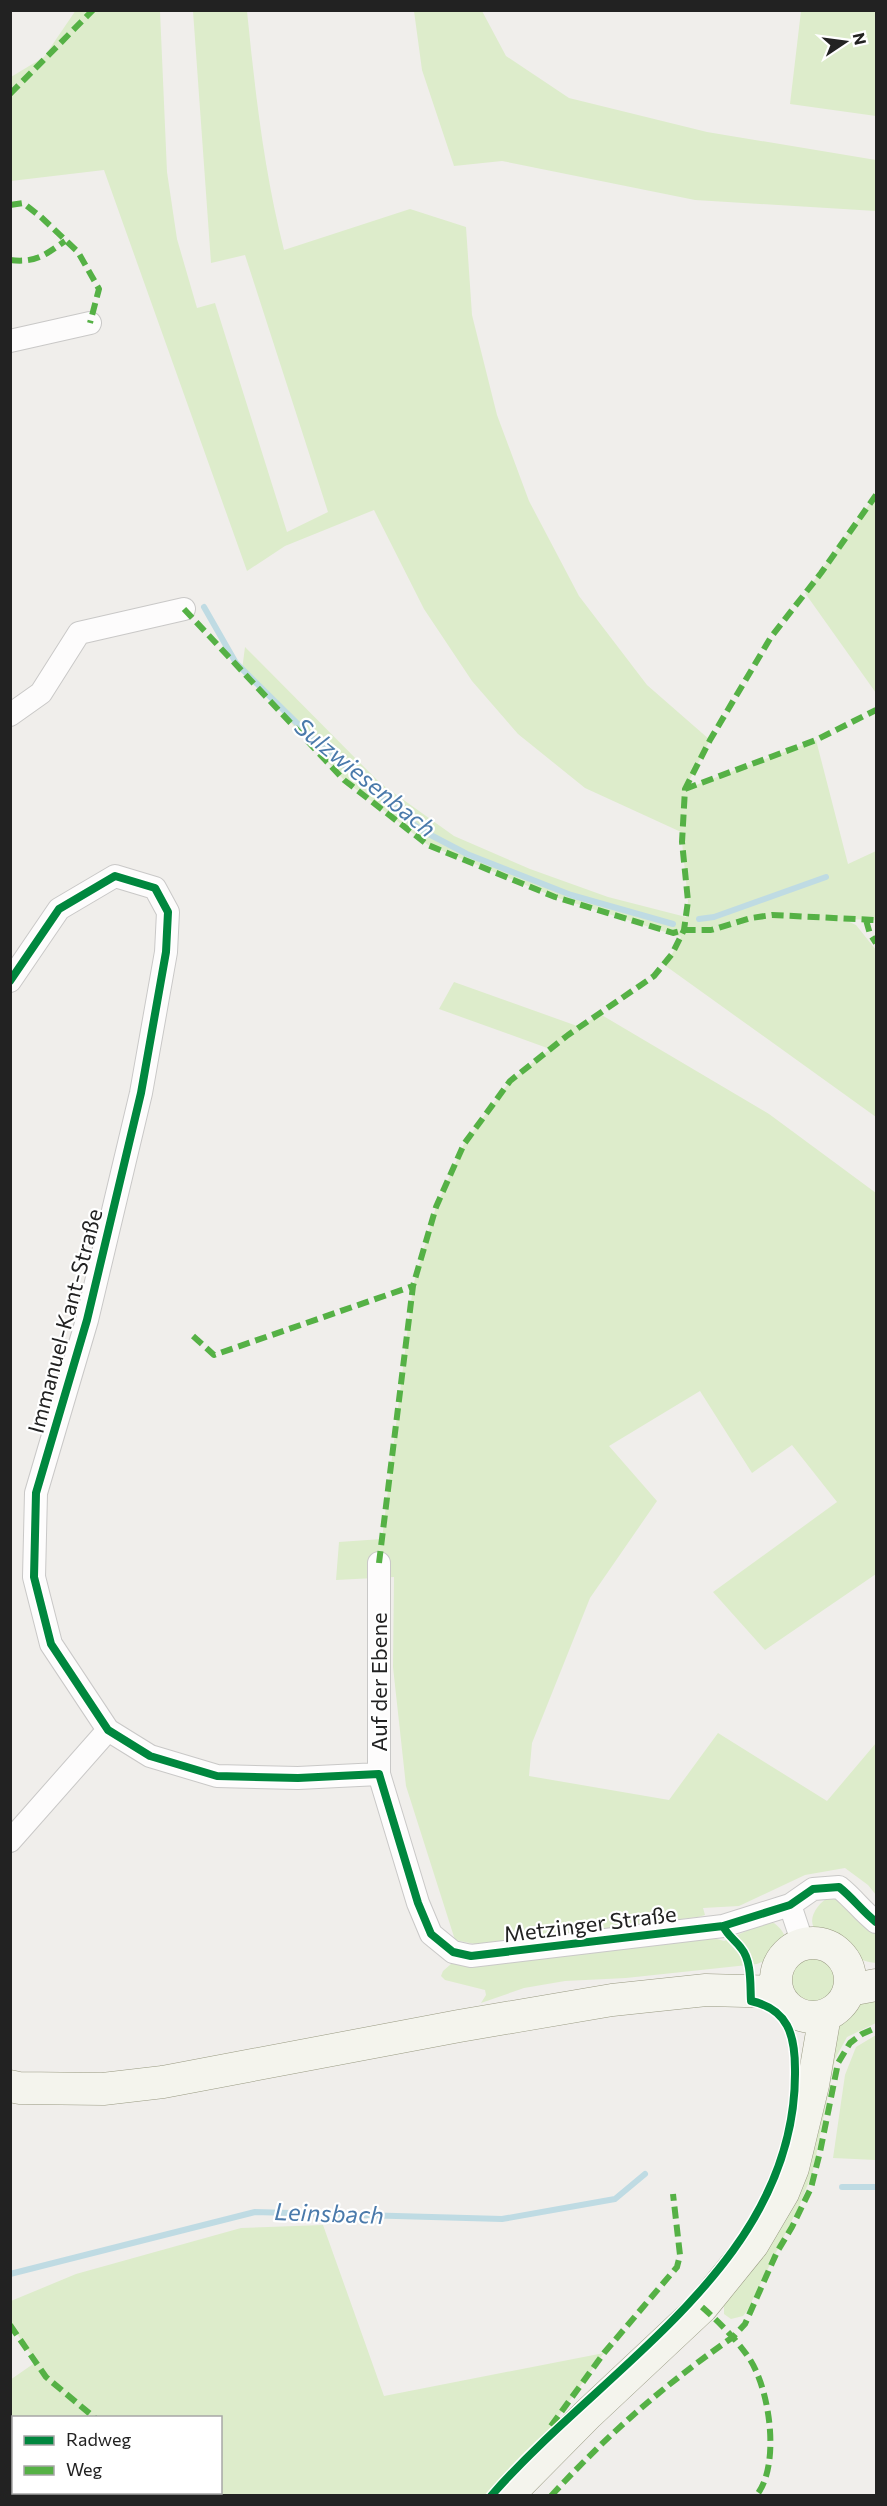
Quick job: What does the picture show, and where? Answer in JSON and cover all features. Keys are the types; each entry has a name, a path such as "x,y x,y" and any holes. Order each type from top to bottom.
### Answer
{"main road":[{"path":"814,1942 836,1950 863,1980 840,2005 815,2015 789,2007 778,1981 783,1958 792,1949 814,1942"},
{"path":"10,2086 103,2089 163,2082 577,2005 778,1981"},
{"path":"507,2496 588,2414 702,2307 740,2263 768,2222 793,2168 808,2104 815,2015"}],"street":[{"path":"10,340 90,323"},
{"path":"10,715 41,693 79,633 184,609"},
{"name":"Immanuel-Kant-Straße","path":"10,981 59,909 115,876 155,888 168,912 166,952 141,1093 87,1320 36,1493 34,1577 51,1644 108,1730 150,1756 217,1776 298,1778 380,1774"},
{"name":"Auf der Ebene","path":"379,1563 380,1774 418,1903"},
{"path":"10,1841 108,1730"},
{"name":"Metzinger Straße","path":"418,1903 431,1934 453,1952 471,1956 723,1926 790,1905 813,1890 839,1887 876,1922"},
{"path":"790,1905 803,1944"}],"green space":[{"path":"76,10 160,11 167,172 177,239 197,308 215,303 287,532 328,512 245,255 211,263 193,11 247,11 266,161 284,250 410,209 466,227 472,315 497,415 529,501 579,596 647,685 710,740 685,789 816,740 848,864 876,851 876,920 843,919 856,925 876,950 876,1117 663,964 672,954 681,937 555,897 428,845 344,780 242,670 245,647 380,783 454,836 530,869 608,897 686,917 688,901 681,832 585,788 518,734 472,681 424,609 374,510 285,546 247,571 104,170 11,181 11,77 44,57"},
{"path":"414,11 482,11 506,56 569,98 707,132 876,160 876,211 695,200 502,161 454,166 422,70"},
{"path":"801,11 876,11 876,116 790,104"},
{"path":"876,495 876,693 805,593"},
{"path":"454,982 580,1027 600,1014 769,1114 876,1193 876,1574 765,1650 713,1592 837,1502 792,1445 752,1473 700,1391 609,1446 657,1501 590,1598 532,1743 529,1776 669,1800 718,1733 827,1801 876,1743 876,1895 868,1885 845,1868 805,1875 739,1906 703,1908 705,1915 698,1917 475,1944 455,1940 406,1786 393,1667 394,1577 336,1580 339,1542 382,1539 413,1286 436,1207 464,1144 487,1112 510,1081 550,1049 439,1009"},
{"path":"829,1897 836,1899 876,1935 876,1963 860,1959 838,1940 821,1934 814,1928 812,1918 814,1913"},
{"path":"774,1923 785,1936 785,1942 777,1953 757,1964 626,1978 565,1981 524,1988 481,2003 486,1995 485,1990 445,1980 441,1976 451,1964 549,1957 710,1937 724,1941 762,1924"},
{"path":"814,1958 823,1959 830,1964 835,1971 835,1989 830,1996 823,2001 814,2002 805,2001 798,1996 793,1989 792,1980 793,1971 798,1964 805,1959"},
{"path":"876,1996 876,2023 847,2037 835,2059 813,2171 800,2204 747,2311 743,2316 731,2319 724,2314 724,2300 840,2017 851,2005"},
{"path":"876,2035 876,2160 833,2158 845,2075 856,2047"},
{"path":"323,2225 384,2396 604,2353 537,2446 491,2496 11,2495 10,2380 36,2362 11,2325 11,2301 76,2274 241,2228"}],"waterway":[{"name":"Sulzwiesenbach","path":"204,607 236,663 314,740 421,830 467,854 571,895 673,924"},
{"name":"Sulzwiesenbach","path":"699,919 714,917 826,877"},
{"name":"Leinsbach","path":"10,2274 255,2212 502,2219 615,2199 645,2174"},
{"name":"Leinsbach","path":"842,2187 876,2187"}],"marked path":[{"path":"10,94 93,10"},
{"path":"10,205 23,203 78,252 99,289 90,323"},
{"path":"10,260 19,261 40,257 65,241"},
{"path":"379,1563 413,1286 436,1207 464,1144 510,1081 568,1035 654,976 672,954 684,930 688,901 682,842 685,789 710,740 771,637 821,573 876,495"},
{"path":"184,609 344,780 428,845 555,897 673,933 684,930 711,930 751,918 772,915 876,920"},
{"path":"685,789 816,740 876,710"},
{"path":"866,920 870,934 876,943"},
{"path":"193,1336 214,1355 413,1286"},
{"path":"551,2496 637,2411 683,2373 733,2337 745,2324 777,2252 811,2188 838,2063 850,2043 876,2028"},
{"path":"551,2426 604,2353 677,2267 680,2255 673,2194"},
{"path":"702,2307 744,2351 762,2388 770,2427 770,2447 764,2483 756,2496"},
{"path":"10,2325 46,2377 93,2416"}],"cycle path":[{"path":"10,981 59,909 115,876 155,888 168,912 166,952 141,1093 87,1320 36,1493 34,1577 51,1644 108,1730 150,1756 217,1776 298,1778 379,1774 418,1903 431,1934 453,1952 471,1956 723,1926 790,1905 813,1889 839,1887 876,1922"},
{"path":"491,2496 537,2448 638,2355 686,2306 730,2255 765,2199 787,2137 795,2057 791,2035 781,2017 764,2005 751,2001 750,1973 745,1953 723,1926"}]}
